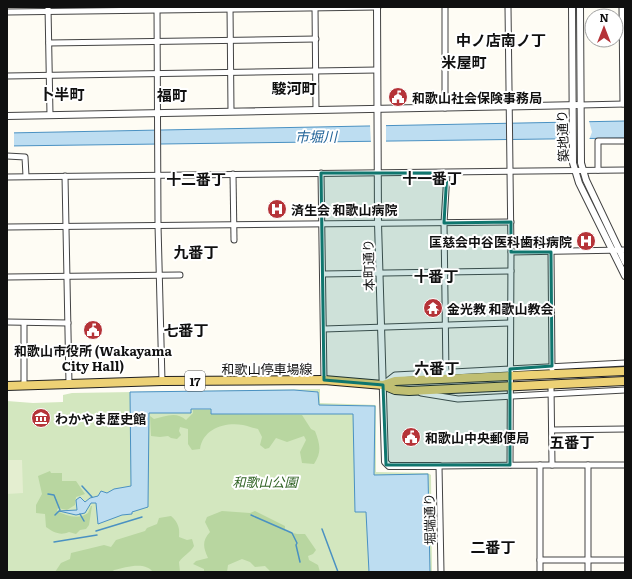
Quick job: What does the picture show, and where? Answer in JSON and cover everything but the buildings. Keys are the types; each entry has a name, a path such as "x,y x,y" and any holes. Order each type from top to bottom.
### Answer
{"main road":[{"name":"和歌山停車場線","path":"383,385 395,381 510,372 552,370 625,371"},
{"name":"和歌山停車場線","path":"7,386 162,381 324,380 383,385 395,390 409,391 510,392 552,390 625,381"}],"street":[{"path":"7,12 48,9 377,7 377,109"},
{"path":"444,108 445,7"},
{"path":"508,7 508,117 511,252 510,465"},
{"name":"築地通り","path":"572,7 572,143 575,171 579,184 625,262"},
{"name":"築地通り","path":"580,7 580,105 583,171 619,251 625,276"},
{"path":"7,116 624,104 622,7"},
{"path":"157,8 157,175 162,381"},
{"path":"230,8 230,111"},
{"path":"315,8 316,110"},
{"path":"48,9 50,115"},
{"path":"49,43 316,39"},
{"path":"7,76 377,70"},
{"name":"本町通り","path":"377,109 380,328 385,462 386,465 439,466"},
{"path":"598,170 598,141 625,141"},
{"path":"7,156 25,157 26,176"},
{"path":"7,177 625,170"},
{"path":"321,173 324,380"},
{"path":"446,376 444,223 447,173"},
{"path":"233,174 234,240"},
{"path":"65,176 69,384"},
{"path":"7,227 510,222"},
{"path":"511,252 619,251"},
{"path":"551,252 552,370 625,363"},
{"path":"323,274 511,271"},
{"path":"7,277 180,275"},
{"path":"7,322 68,323"},
{"path":"24,322 24,386"},
{"path":"324,329 510,323"},
{"path":"552,465 552,390 625,390"},
{"path":"552,430 625,429"},
{"path":"540,465 540,572"},
{"path":"588,465 588,572"},
{"path":"439,466 625,465"},
{"name":"堀端通り","path":"439,466 441,572"},
{"path":"540,560 625,560"}],"highlighted area":[{"path":"321,173 447,173 444,223 511,222 511,252 551,252 552,366 510,369 510,465 386,465 383,385 324,380"}],"green space":[{"name":"和歌山公園","path":"320,389 320,403 376,405 376,472 428,473 431,475 432,572 7,572 7,401 33,403 63,402 63,395 72,393"},
{"path":"193,410 210,410 211,414 302,415 311,429 315,431 318,440 319,452 317,460 314,464 302,463 300,452 306,440 304,436 287,442 276,438 269,448 265,449 260,445 262,437 258,429 243,425 236,424 216,428 205,436 200,449 192,450 188,444 188,429 180,427 179,431 181,435 177,439 168,436 151,436 150,416 154,419 175,415 186,420 193,413"},
{"path":"7,460 22,460 23,493 7,494"},
{"path":"50,471 51,473 62,473 62,481 76,481 85,494 76,497 75,505 67,510 58,508 57,511 76,517 88,513 92,506 89,525 86,529 80,530 76,534 69,532 63,534 57,533 46,527 45,514 36,513 36,505 42,494 38,476"},
{"path":"222,511 250,513 255,511 285,526 285,531 305,534 316,550 313,554 308,556 309,560 318,565 320,572 271,572 265,566 255,567 250,562 242,559 228,565 227,572 204,572 204,569 193,564 196,561 208,558 204,544 210,532 205,522 207,517"},
{"path":"171,516 178,525 179,537 187,540 192,539 194,546 179,562 180,572 153,572 145,567 135,566 114,570 112,572 55,572 61,563 70,559 71,553 104,545 111,547 116,540 145,531 147,528 157,524 159,518"}],"water":[{"name":"市堀川","path":"625,121 625,138 7,146 7,133"},
{"path":"294,390 318,392 319,405 375,406 374,475 428,474 430,572 369,572 366,512 355,512 353,414 211,414 211,409 191,409 191,413 149,413 148,507 132,512 132,514 122,515 98,524 96,503 91,503 85,513 76,515 59,511 77,510 76,500 80,497 85,502 90,498 98,496 101,491 107,493 114,489 131,486 130,392"}],"pier":[{"path":"562,121 589,121 592,132 589,140 562,140"},
{"path":"370,125 386,125 386,143 371,143"},
{"path":"7,131 14,131 14,148 7,148"}],"waterway":[{"path":"82,486 92,497"},
{"path":"48,494 54,495 60,510"},
{"path":"55,515 59,511"},
{"path":"80,514 84,521"},
{"path":"251,515 292,533 297,543 296,545 300,562"},
{"path":"96,531 142,517"},
{"path":"322,529 338,572"},
{"path":"54,542 97,535"}],"place":[{"name":"和歌山社会保険事務局","path":"398,97"},
{"name":"済生会 和歌山病院","path":"277,209"},
{"name":"匡慈会中谷医科歯科病院","path":"586,241"},
{"name":"金光教 和歌山教会","path":"433,308"},
{"name":"和歌山市役所 (Wakayama City Hall)","path":"93,330"},
{"name":"わかやま歴史館","path":"41,418"},
{"name":"和歌山中央郵便局","path":"411,437"}],"district":[{"name":"中ノ店南ノ丁","path":"501,39"},
{"name":"米屋町","path":"464,61"},
{"name":"駿河町","path":"294,87"},
{"name":"卜半町","path":"62,93"},
{"name":"福町","path":"172,94"},
{"name":"十一番丁","path":"432,177"},
{"name":"十二番丁","path":"196,178"},
{"name":"九番丁","path":"196,251"},
{"name":"十番丁","path":"436,275"},
{"name":"七番丁","path":"186,329"},
{"name":"六番丁","path":"437,367"},
{"name":"五番丁","path":"572,441"},
{"name":"二番丁","path":"493,546"}]}
